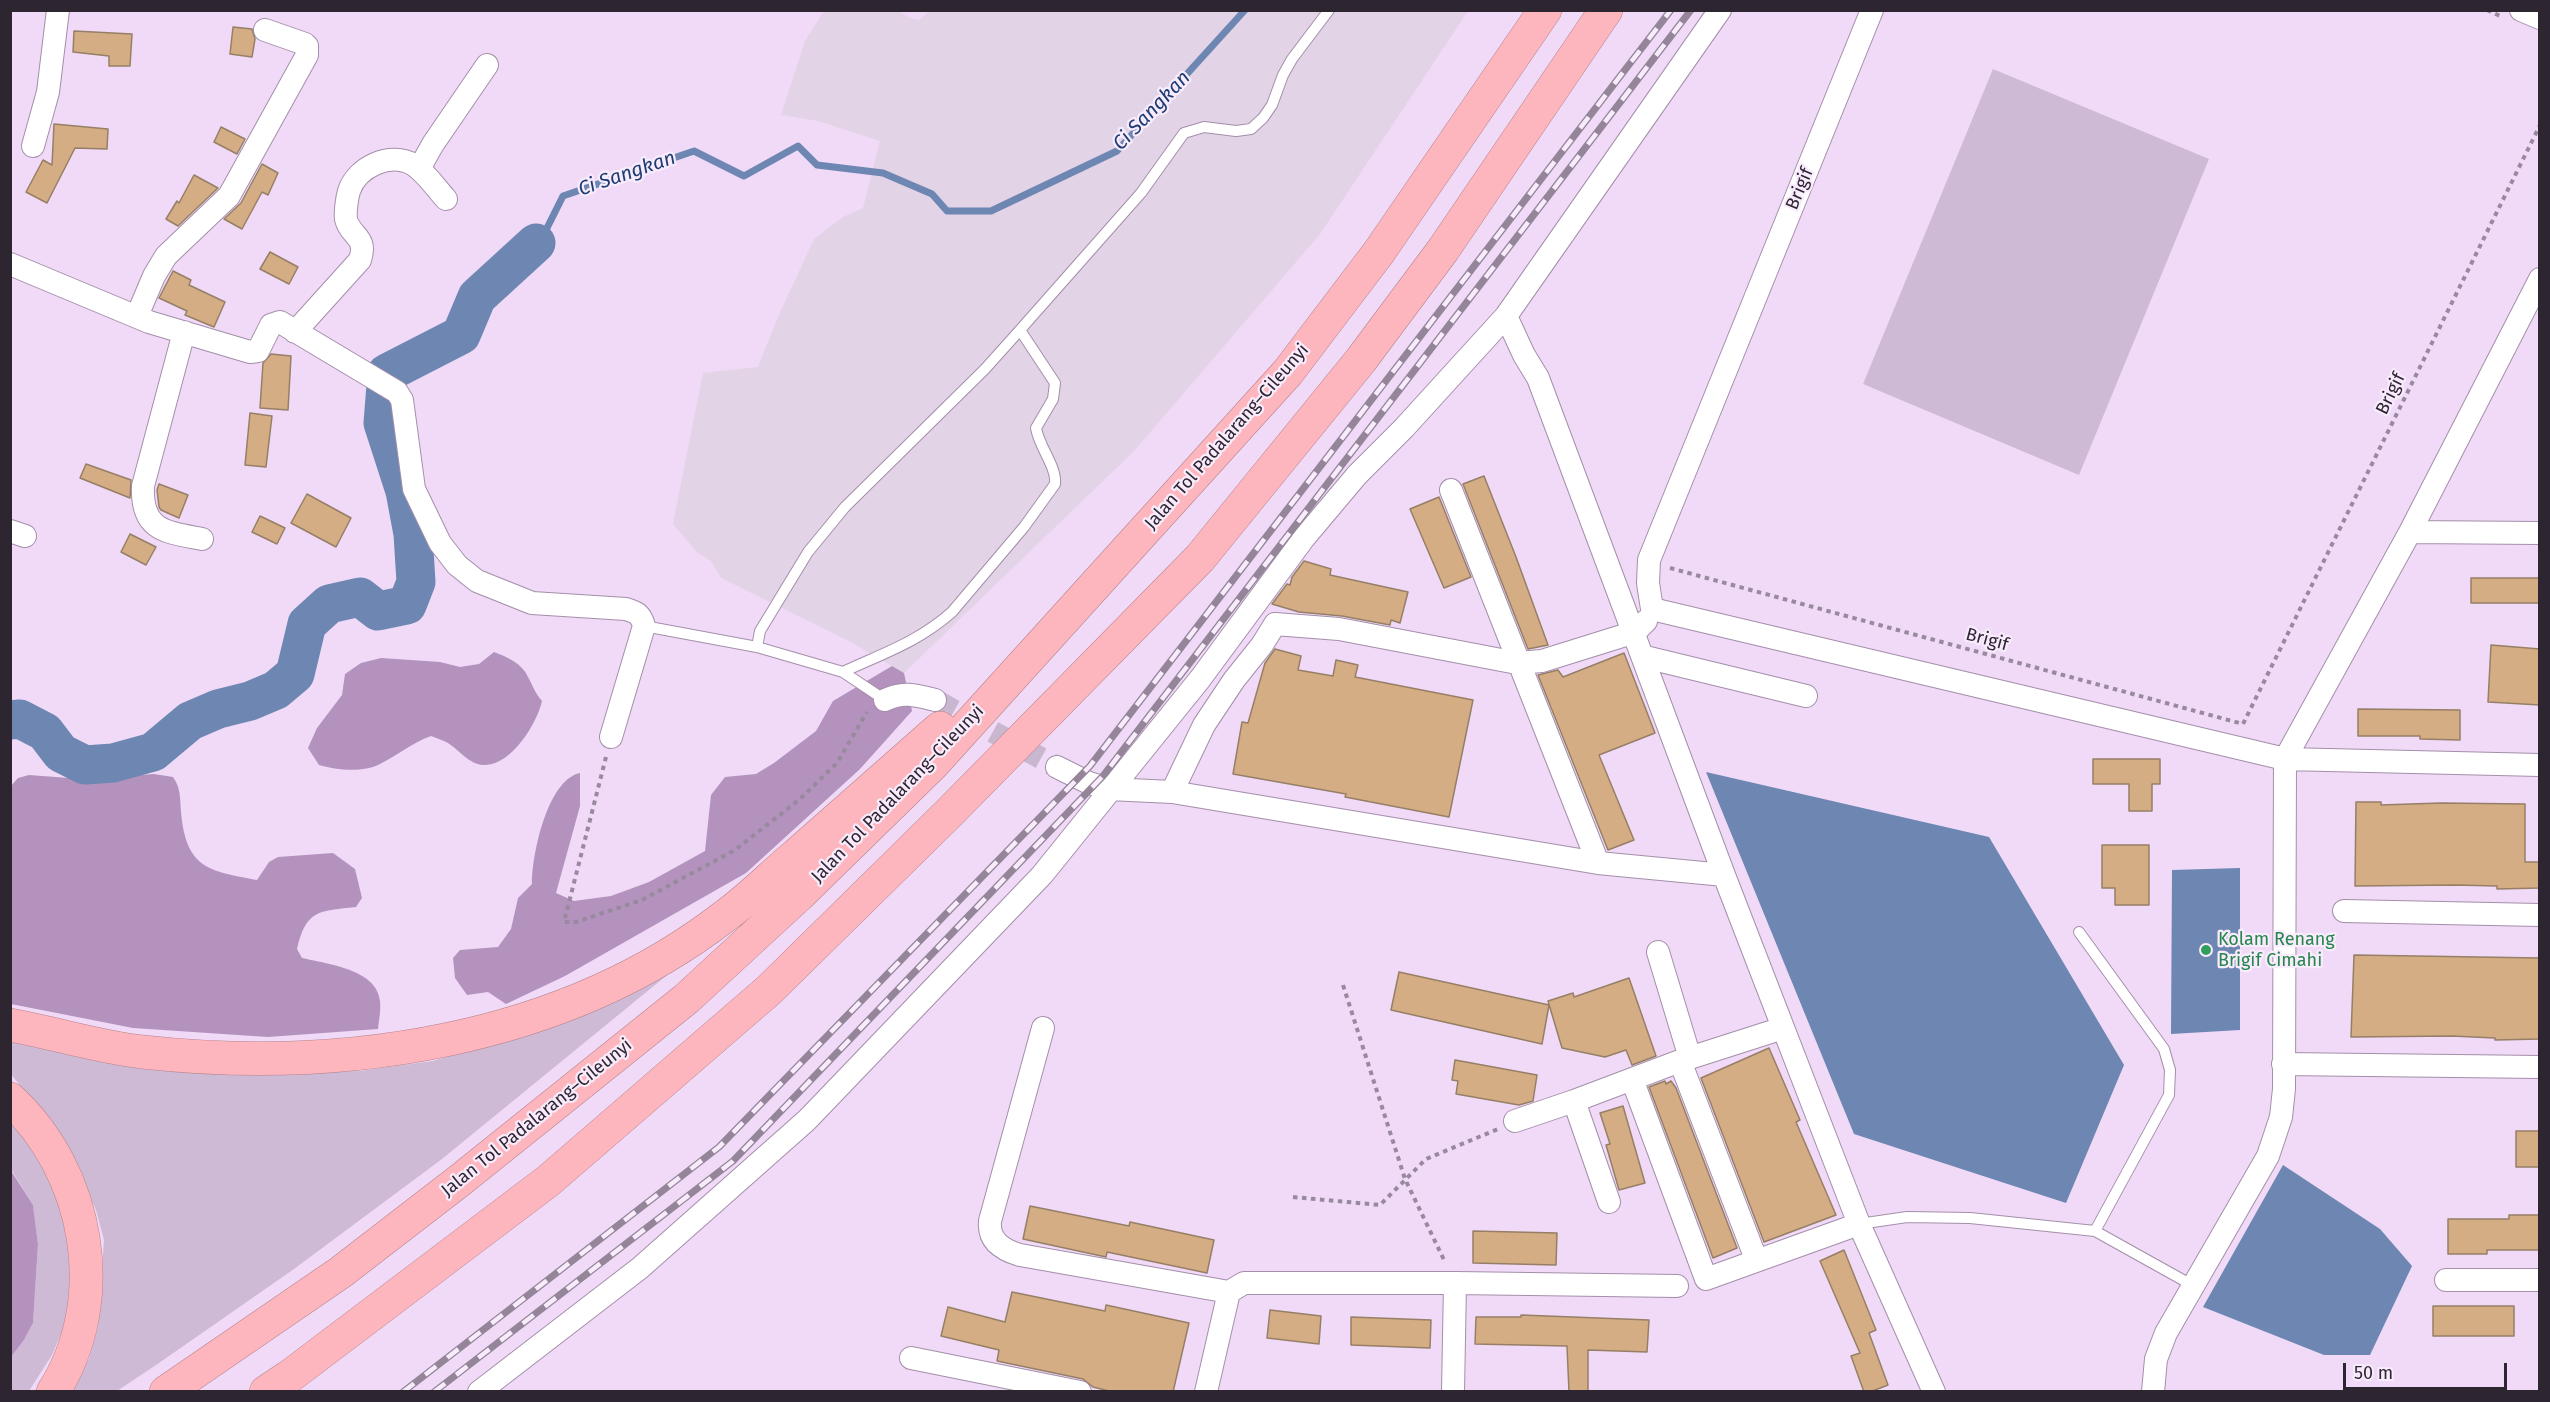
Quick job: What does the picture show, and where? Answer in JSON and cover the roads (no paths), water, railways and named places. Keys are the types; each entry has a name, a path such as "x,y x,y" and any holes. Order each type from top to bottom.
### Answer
{"highway":[{"name":"Jalan Tol Padalarang–Cileunyi","path":"166,1392 341,1272 459,1181 686,999 799,895 933,764 1288,372 1379,252 1545,10"},
{"path":"276,1386 548,1181 769,990 950,812 1200,558 1361,360 1443,250 1606,10"},
{"path":"10,1025 111,1048 239,1058 280,1058 391,1050 439,1042 544,1013 605,989 668,955 725,916 1053,629"},
{"path":"10,1099 22,1110 41,1135 63,1174 83,1227 86,1247 87,1290 83,1318 68,1364 53,1392"}],"street":[{"path":"33,146 48,92 58,10"},
{"path":"479,1392 640,1268 807,1120 1042,875 1109,789 1200,679 1304,537 1357,475 1404,428 1506,315 1720,10"},
{"path":"1172,792 1204,725 1275,624 1339,629 1517,663 1542,661 1635,632 1646,621 1652,609 1648,583 1649,560 1872,10"},
{"path":"2521,10 2540,18"},
{"path":"137,316 153,276 166,256 229,196 307,55 305,44 266,30"},
{"path":"419,169 486,65"},
{"path":"295,332 360,260 364,249 360,239 349,226 346,214 349,191 365,168 389,161 407,161 419,169 446,199"},
{"path":"10,264 137,316 250,352 258,351 274,322 280,322 397,392 402,400 414,489 440,543 457,565 477,581 532,603 626,609 642,617 644,626 611,737"},
{"path":"2153,1392 2156,1359 2162,1342 2192,1285 2268,1156 2281,1116 2284,1089 2285,759 2410,532 2540,279"},
{"path":"1506,315 1524,355 1538,378 1635,632 1724,875 1859,1224 1934,1392"},
{"path":"184,332 143,486 142,502 147,518 157,527 170,533 202,539"},
{"path":"1450,490 1598,863"},
{"path":"2410,532 2540,533"},
{"path":"1652,609 2285,759 2540,765"},
{"path":"1644,657 1806,696"},
{"path":"885,700 895,695 909,693 936,700"},
{"path":"1057,767 1089,783 1109,789 1172,792 1598,863 1724,875"},
{"path":"2344,911 2540,915"},
{"path":"1658,952 1685,1060 1756,1259"},
{"path":"1044,1028 990,1221 994,1240 1004,1250 1020,1255 1229,1292 1244,1283 1264,1282 1677,1286"},
{"path":"1515,1121 1685,1060 1783,1028"},
{"path":"2283,1064 2540,1067"},
{"path":"1632,1079 1706,1279 1756,1259 1859,1224"},
{"path":"1574,1101 1609,1202"},
{"path":"2446,1280 2540,1280"},
{"path":"1453,1392 1455,1283"},
{"path":"1206,1392 1229,1292"},
{"path":"911,1358 1080,1392"}],"lane":[{"path":"757,646 760,631 808,552 838,516 1020,330 1141,193 1184,133 1204,127 1236,131 1251,129 1263,118 1272,105 1283,75 1292,59 1329,10"},
{"path":"843,672 916,640 952,612 1024,527 1055,484 1056,477 1044,454 1036,428 1053,399 1055,383 1020,330"},
{"path":"644,626 757,646 843,672 885,700"},
{"path":"2079,932 2164,1049 2170,1070 2169,1095 2095,1231"},
{"path":"1859,1224 1907,1217 1970,1218 2095,1231 2192,1285"}],"water":[{"path":"1706,772 1989,837 2124,1065 2066,1203 1854,1134"},
{"name":"Kolam Renang Brigif Cimahi","path":"2240,868 2240,1030 2171,1034 2172,870"},
{"path":"2283,1165 2380,1229 2412,1266 2370,1355 2324,1355 2203,1307"}],"waterway":[{"name":"Ci Sangkan","path":"536,243 546,230 563,196 694,151 744,176 798,146 817,165 883,173 932,194 947,211 991,211 1117,151 1245,10"},
{"name":"Ci Sangkan","path":"10,720 20,719 45,732 61,753 85,765 113,763 153,752 190,721 276,690 295,674 307,624 329,604 360,597 378,611 407,605 416,582 413,534 405,491 383,423 387,373 461,335 477,297 536,243"}],"tunnel":[{"path":"935,700 1057,767"}],"railway":[{"path":"403,1392 719,1147 1090,766 1671,10"},
{"path":"434,1392 733,1161 1103,776 1691,10"}],"place":[{"name":"Kolam Renang Brigif Cimahi","path":"2206,950"}]}
